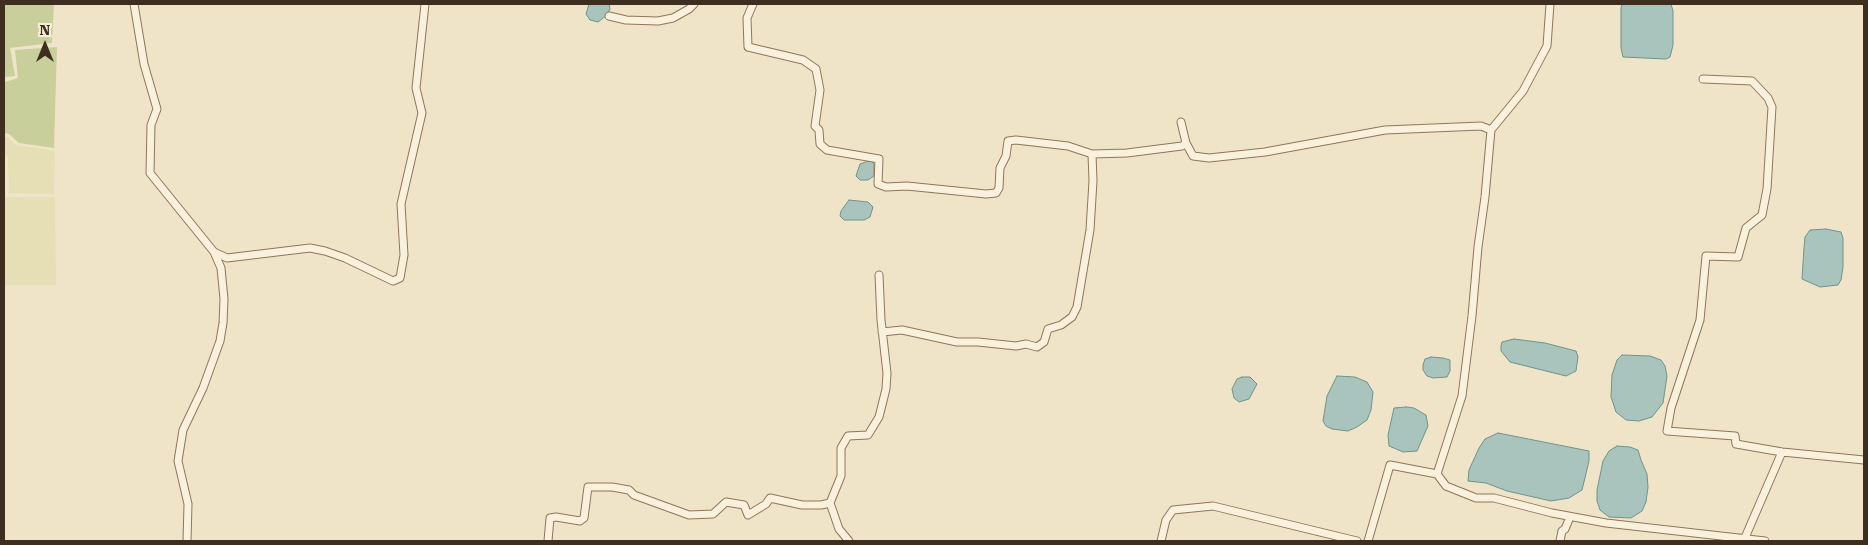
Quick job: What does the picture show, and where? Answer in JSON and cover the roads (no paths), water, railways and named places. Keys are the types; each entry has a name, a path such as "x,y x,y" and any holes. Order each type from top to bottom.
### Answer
{"street":[{"path":"134,4 144,64 157,109 151,125 150,173 214,252 221,268 224,323 220,341 203,388 182,430 178,461 188,504 187,541"},
{"path":"214,252 227,258 310,248 326,251 345,258 380,273 393,281 400,278 404,255 401,204 422,113 416,88 425,4"},
{"path":"609,16 626,20 658,21 673,18 694,4"},
{"path":"753,4 747,18 748,47 804,60 816,69 820,90 815,126 819,130 820,144 827,150 879,159 878,184 886,187 907,186 986,194 996,192 999,188 1000,168 1006,156 1008,141 1016,140 1068,146 1092,154 1127,154 1182,146 1186,143"},
{"path":"1437,474 1462,396 1491,130 1523,91 1548,46 1550,4"},
{"path":"1702,79 1752,81 1768,98 1772,107 1767,189 1762,215 1746,228 1738,257 1706,256 1700,320 1671,408 1667,431 1736,436 1736,444 1782,452 1864,460"},
{"path":"1181,122 1186,143 1193,156 1209,158 1264,152 1385,130 1481,126 1491,130"},
{"path":"882,332 902,330 957,342 1016,346 1026,344 1037,346 1044,342 1048,329 1061,325 1072,317 1077,307 1090,230 1092,154"},
{"path":"849,541 839,529 830,503 841,476 841,448 848,436 868,435 879,417 886,389 887,373 882,332 879,275"},
{"path":"1744,540 1782,452"},
{"path":"1368,541 1390,465 1437,474 1446,486 1476,498 1494,498 1570,517 1655,530 1765,541"},
{"path":"548,541 550,518 556,517 580,521 584,518 588,487 612,487 629,490 634,495 689,515 713,514 726,502 744,504 748,514 766,504 770,498 802,504 821,505 830,503"},
{"path":"1161,541 1166,520 1174,510 1213,506 1357,541"},
{"path":"1560,541 1562,532 1570,517"}],"water":[{"path":"589,4 609,4 610,9 607,15 598,22 590,20 586,14"},
{"path":"1622,4 1671,4 1673,11 1673,45 1670,57 1666,59 1623,57 1621,48"},
{"path":"871,160 874,164 874,176 868,180 860,180 856,176 860,164"},
{"path":"849,200 868,202 873,207 870,217 864,220 844,220 840,216 841,211"},
{"path":"1826,229 1841,232 1843,238 1843,267 1841,280 1838,285 1820,287 1802,279 1805,237 1810,230"},
{"path":"1514,339 1545,343 1576,351 1578,357 1576,371 1566,376 1510,362 1501,351 1501,346 1502,342"},
{"path":"1622,355 1650,356 1661,360 1665,366 1667,376 1663,403 1652,417 1639,421 1626,420 1616,412 1611,397 1612,375 1617,360"},
{"path":"1431,357 1450,360 1450,371 1447,377 1433,378 1427,376 1423,370 1423,365 1425,359"},
{"path":"1337,376 1355,377 1367,382 1373,392 1371,410 1367,420 1348,431 1332,429 1326,426 1323,421 1327,396"},
{"path":"1250,377 1257,384 1249,399 1239,402 1234,398 1232,389 1237,379"},
{"path":"1394,408 1414,408 1426,415 1428,426 1417,451 1403,452 1389,446 1388,435"},
{"path":"1498,433 1589,451 1589,461 1582,490 1569,498 1551,501 1507,491 1486,483 1468,481 1469,470 1479,448 1485,439"},
{"path":"1617,446 1638,450 1647,474 1646,502 1642,511 1631,518 1609,517 1600,510 1597,501 1597,490 1603,461 1609,451"}]}
